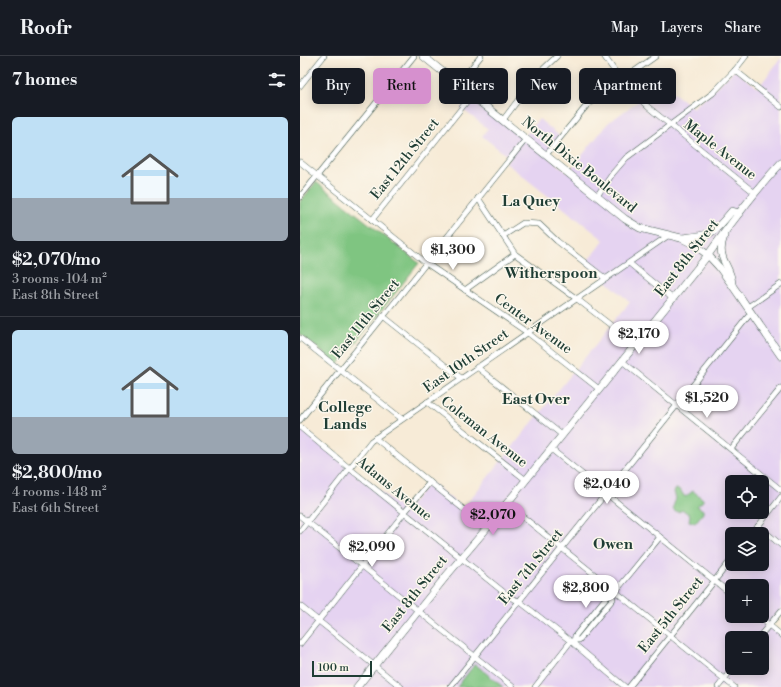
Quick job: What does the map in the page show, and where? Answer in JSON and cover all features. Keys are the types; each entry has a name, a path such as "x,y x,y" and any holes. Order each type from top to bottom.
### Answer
{"main road":[{"name":"North Dixie Boulevard","path":"423,56 439,69"},
{"name":"North Dixie Boulevard","path":"483,104 625,219 648,230 681,238 693,244 708,255 732,285 781,356"},
{"name":"East 8th Street","path":"357,687 461,558 507,504 708,255 755,193 781,163"},
{"path":"681,238 704,236 712,233 732,211 739,213"},
{"path":"727,229 722,241 721,252 724,263 731,275 732,285"}],"street":[{"path":"300,86 324,56"},
{"path":"300,197 414,56"},
{"path":"471,68 481,56"},
{"path":"503,120 538,75 557,56"},
{"name":"Maple Avenue","path":"604,56 612,68"},
{"path":"638,68 656,56"},
{"path":"597,196 613,173 626,158 713,93 746,56"},
{"path":"735,70 781,107"},
{"name":"East 12th Street","path":"372,220 465,104"},
{"path":"546,155 588,104"},
{"name":"Maple Avenue","path":"645,104 670,126 755,193"},
{"name":"East 11th Street","path":"300,420 526,139"},
{"name":"Center Avenue","path":"300,162 426,263 528,333 599,389"},
{"path":"478,198 515,254 635,344"},
{"path":"503,236 523,223 538,224 557,241 606,279"},
{"name":"East 10th Street","path":"300,531 371,441 669,235"},
{"path":"465,290 515,254"},
{"path":"630,263 672,298"},
{"name":"East 7th Street","path":"450,687 677,405 749,310 781,284"},
{"path":"383,316 461,378"},
{"path":"300,338 402,419"},
{"path":"622,361 781,490"},
{"path":"477,368 562,435"},
{"path":"731,449 781,388"},
{"name":"Coleman Avenue","path":"427,402 526,480"},
{"name":"Adams Avenue","path":"300,427 404,513 511,598 519,601 573,641 625,687"},
{"path":"376,438 487,528"},
{"path":"551,449 725,590"},
{"path":"300,644 430,482"},
{"path":"781,497 758,526 781,545"},
{"path":"507,504 734,687"},
{"path":"300,516 513,687"},
{"path":"535,687 608,595 612,596 660,537"},
{"name":"East 5th Street","path":"629,687 725,568"},
{"path":"300,606 401,687"},
{"path":"764,631 781,610"},
{"path":"767,623 781,635"},
{"path":"718,687 727,675"}],"shaded area":[{"path":"781,58 781,610 769,625 781,635 781,687 300,687 300,427 405,511 430,482 463,508 630,302 586,263 604,240 506,163 510,158 482,136 488,129 461,108 464,104 483,104 524,137 539,119 561,137 546,155 568,173 608,123 634,104 676,104 676,95 693,108 735,70 758,88"}],"green space":[{"path":"316,182 419,263 338,365 300,334 300,202"},
{"path":"676,489 680,490 685,497 693,491 703,499 703,501 697,506 703,510 703,513 695,523 689,521 690,515 683,510 678,512 674,511 673,507 676,498 674,492"},
{"path":"475,664 503,687 457,687"}],"district":[{"name":"La Quey","path":"531,201"},
{"name":"Witherspoon","path":"551,273"},
{"name":"East Over","path":"536,399"},
{"name":"College Lands","path":"345,416"},
{"name":"Owen","path":"613,544"}]}
